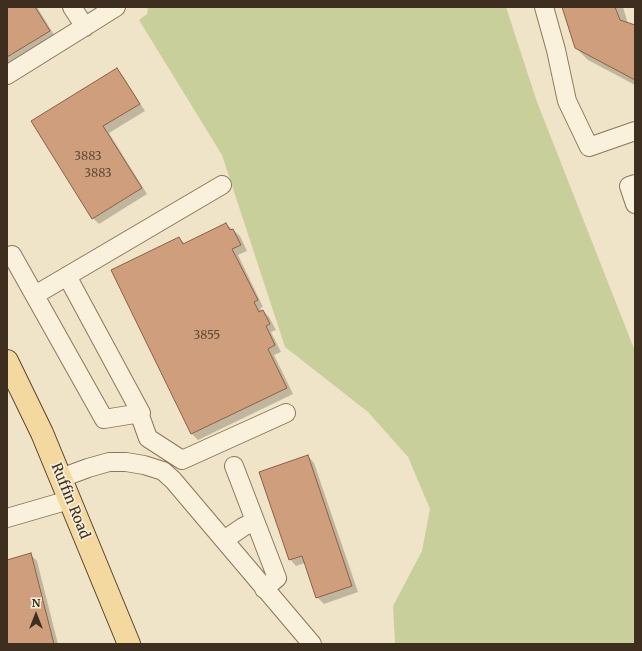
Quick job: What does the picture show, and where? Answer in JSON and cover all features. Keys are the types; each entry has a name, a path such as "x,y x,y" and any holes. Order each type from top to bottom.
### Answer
{"main road":[{"name":"Ruffin Road","path":"7,360 42,433 129,644"}],"street":[{"path":"72,7 84,27"},
{"path":"7,75 116,7"},
{"path":"544,7 556,50 567,101 589,146 635,131"},
{"path":"635,184 629,186 635,204"},
{"path":"35,295 222,185"},
{"path":"7,257 12,255 104,419 139,413"},
{"path":"67,276 141,413 139,413 148,438 182,460 286,413"},
{"path":"61,478 109,462 126,462 163,471 173,480 312,644"},
{"path":"234,466 277,578 264,589"},
{"path":"7,518 69,500"},
{"path":"224,540 255,521"}],"green space":[{"path":"148,7 506,7 537,102 635,351 635,644 395,644 393,606 422,551 430,509 408,457 368,412 285,347 222,155 139,20 147,14"}],"building":[{"path":"7,7 35,7 50,31 7,57"},
{"path":"562,7 615,7 620,20 635,25 635,80 575,48"},
{"path":"117,68 140,104 103,126 142,188 92,219 31,121"},
{"path":"226,223 230,230 233,229 241,245 232,249 258,300 254,302 259,312 263,310 270,324 266,326 275,345 268,349 287,388 191,434 111,270 179,237 183,244"},
{"path":"308,455 352,586 316,598 302,556 289,560 259,472"},
{"path":"31,553 54,644 7,644 7,560"}]}
